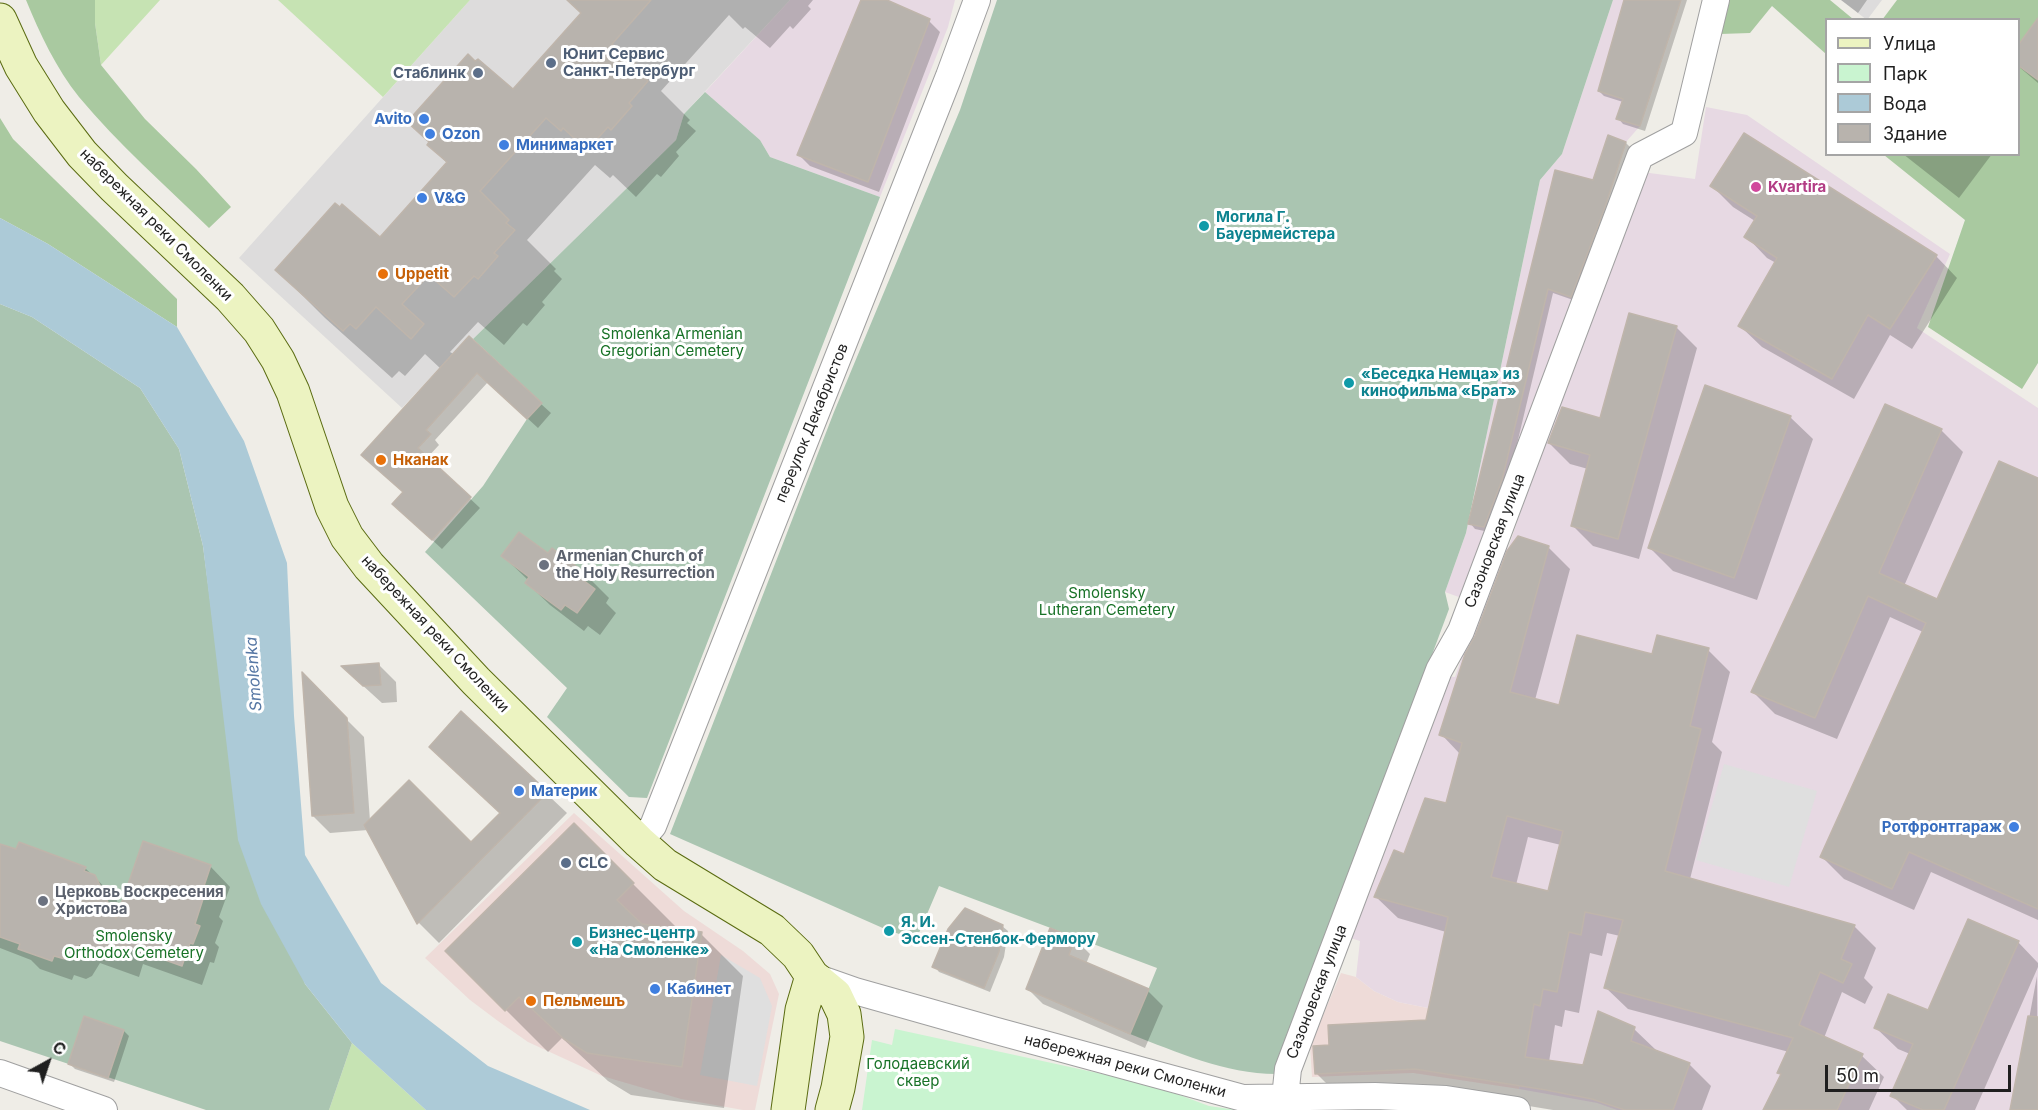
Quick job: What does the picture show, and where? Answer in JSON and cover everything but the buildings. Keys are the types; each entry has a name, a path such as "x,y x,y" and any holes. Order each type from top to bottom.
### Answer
{"main road":[{"name":"набережная реки Смоленки","path":"0,20 21,66 49,111 82,154 223,290 259,330 278,360 293,392 332,507 347,537 369,566 476,681 639,842 665,865 772,930 798,955 812,976 835,995 844,1014 847,1037 832,1110"},
{"path":"788,1110 802,1010 812,976"}],"street":[{"name":"переулок Декабристов","path":"639,842 653,826 977,0"},
{"name":"Сазоновская улица","path":"1286,1098 1288,1069 1439,670 1461,631 1640,156 1684,133 1716,0"},
{"name":"набережная реки Смоленки","path":"812,976 855,991 1243,1098 1375,1096 1446,1099 1517,1110"},
{"path":"0,1073 104,1110"}],"shaded area":[{"path":"470,0 790,0 684,114 676,140 473,339 469,336 402,408 239,258"},
{"path":"790,0 955,0 948,27 880,197 770,157 760,140 705,92"},
{"path":"1613,0 1681,0 1640,126 1626,142 1574,298 1467,600 1445,592 1466,533 1540,180 1562,154"},
{"path":"1841,0 1882,0 1868,18 1864,18"},
{"path":"1706,107 1747,115 1950,254 1917,328 2038,408 2038,1110 1617,1110 1597,1103 1519,1089 1530,1027 1449,986 1433,982 1428,1008 1398,1002 1374,991 1356,977 1360,941 1344,936 1446,676 1455,677 1493,567 1509,546 1556,406 1642,172 1695,179"},
{"path":"1724,764 1817,791 1789,887 1696,860"},
{"path":"574,813 684,911 743,951 770,974 779,994 755,1110 681,1099 602,1076 528,1042 470,1000 425,958"},
{"path":"721,955 760,978 772,1006 757,1086 700,1075"},
{"path":"1341,973 1356,977 1374,991 1398,1002 1428,1008 1433,982 1449,986 1530,1027 1519,1089 1413,1073 1312,1077 1310,1046"}],"green space":[{"path":"26,0 95,0 95,23 101,65 145,119 231,207 209,228 126,148 79,97 49,50"},
{"path":"95,0 160,0 101,65 95,23"},
{"path":"278,0 470,0 383,97"},
{"name":"Smolensky Lutheran Cemetery","path":"997,0 1613,0 1562,154 1540,180 1466,533 1445,592 1449,609 1276,1074 1220,1066 1183,1055 1130,1034 1157,968 939,886 916,940 885,929 670,834 834,412 960,110"},
{"path":"1728,0 1830,0 1852,18 1825,18 1825,53 1772,6 1750,33 1720,34"},
{"path":"1897,0 2038,0 2038,363 2022,389 1928,327 1965,220 1885,156 2020,156 2020,18 1884,18"},
{"name":"Smolenka Armenian Gregorian Cemetery","path":"705,92 760,140 770,157 880,197 647,798 629,797 547,717 567,688 425,552 483,486 527,419 542,403 473,339 676,140 684,114"},
{"path":"0,118 13,139 177,299 177,327 48,244 0,218"},
{"name":"Smolensky Orthodox Cemetery","path":"0,304 32,317 140,388 179,449 203,546 219,669 305,984 352,1043 329,1110 206,1110 0,1041"},
{"name":"Голодаевский сквер","path":"895,1029 1153,1085 1209,1106 1237,1110 862,1110 872,1040 892,1045"},
{"path":"352,1043 426,1110 329,1110"}],"water":[{"name":"Smolenka","path":"0,218 48,244 177,327 244,441 287,563 294,716 305,855 381,983 488,1066 590,1110 426,1110 352,1043 305,984 261,904 238,840 203,546 179,449 140,388 32,317 0,304"}],"place":[{"name":"Юнит Сервис Санкт-Петербург","path":"551,63"},
{"name":"Стаблинк","path":"478,73"},
{"name":"Avito","path":"424,119"},
{"name":"Ozon","path":"430,134"},
{"name":"Минимаркет","path":"504,145"},
{"name":"Kvartira","path":"1756,187"},
{"name":"V&G","path":"422,198"},
{"name":"Могила Г. Бауермейстера","path":"1204,226"},
{"name":"Uppetit","path":"383,274"},
{"name":"«Беседка Немца» из кинофильма «Брат»","path":"1349,383"},
{"name":"Нканак","path":"381,460"},
{"name":"Armenian Church of the Holy Resurrection","path":"544,565"},
{"name":"Материк","path":"519,791"},
{"name":"Ротфронтгараж","path":"2014,827"},
{"name":"CLC","path":"566,863"},
{"name":"Церковь Воскресения Христова","path":"43,901"},
{"name":"Я. И. Эссен-Стенбок-Фермору","path":"889,931"},
{"name":"Бизнес-центр «На Смоленке»","path":"577,942"},
{"name":"Кабинет","path":"655,989"},
{"name":"Пельмешъ","path":"531,1001"}]}
